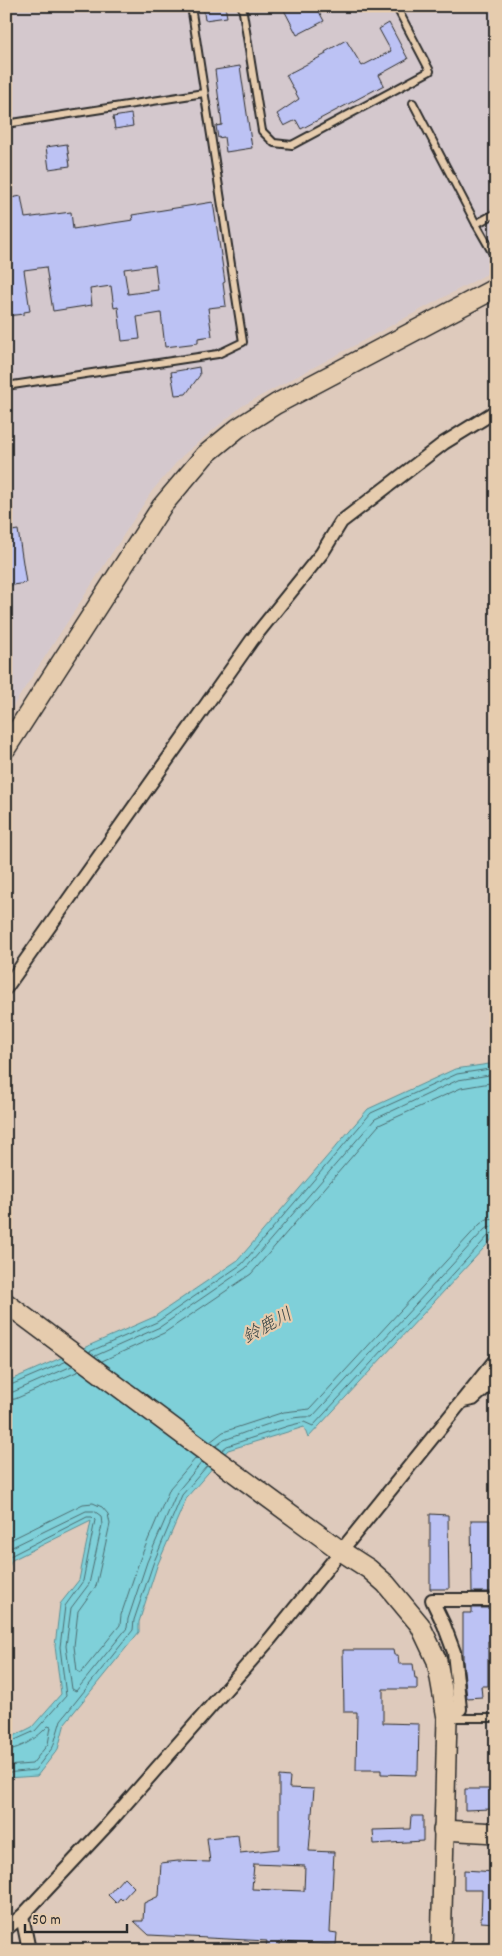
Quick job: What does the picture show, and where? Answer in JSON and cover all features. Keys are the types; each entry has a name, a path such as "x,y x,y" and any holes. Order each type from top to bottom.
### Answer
{"street":[{"path":"6,748 162,506 205,456 238,428 276,404 496,288"},
{"path":"6,988 252,640 322,553 341,522 444,443 496,411"},
{"path":"6,1303 187,1438 369,1569 386,1584 420,1625 437,1661 447,1718 441,1950"},
{"path":"6,1929 22,1916 127,1802 264,1645 336,1547 496,1359"},
{"path":"461,1401 473,1399 496,1378"},
{"path":"447,1718 460,1709 456,1667 450,1639 432,1600 496,1600"},
{"path":"443,1830 496,1833"},
{"path":"22,1916 29,1950"}],"lane":[{"path":"6,386 218,354 244,342 191,6"},
{"path":"242,6 262,131 274,143 292,145 430,71 396,6"},
{"path":"6,124 204,93"},
{"path":"413,103 496,259"},
{"path":"476,224 496,213"},
{"path":"447,1718 496,1718"}],"shaded area":[{"path":"6,6 496,6 496,269 242,406 182,456 152,491 6,717"}],"water":[{"name":"鈴鹿川","path":"496,1063 496,1235 308,1438 304,1427 228,1450 187,1497 157,1566 139,1622 139,1632 65,1723 58,1749 37,1776 6,1778 6,1740 32,1727 61,1694 55,1646 60,1604 79,1580 91,1521 12,1560 6,1573 6,1382 154,1317 238,1260 368,1109 455,1069"}],"building":[{"path":"203,6 225,6 227,17 205,20"},
{"path":"282,6 316,6 324,21 297,35"},
{"path":"389,23 408,59 379,75 384,85 301,129 296,120 284,126 277,114 299,99 286,75 326,54 325,52 346,40 362,66 391,51 379,29"},
{"path":"240,66 252,148 226,152 224,137 218,138 216,126 222,125 215,70"},
{"path":"131,114 133,126 115,129 113,117"},
{"path":"67,144 70,166 49,169 46,147"},
{"path":"21,196 25,218 71,212 73,229 133,220 132,215 213,202 225,282 223,283 226,306 208,308 212,336 198,338 198,343 165,347 161,313 137,317 140,339 122,341 118,307 114,308 111,286 90,289 92,305 53,311 46,267 24,270 30,311 24,312 24,314 6,316 6,199","holes":["155,265 158,290 128,294 124,269"]},
{"path":"199,367 200,375 186,394 175,395 171,372"},
{"path":"18,530 26,583 6,586 6,532"},
{"path":"430,1514 448,1515 449,1589 430,1589"},
{"path":"471,1520 490,1520 491,1592 472,1592"},
{"path":"472,1608 491,1608 491,1613 496,1613 496,1641 488,1641 488,1686 481,1686 482,1697 467,1698 463,1661 463,1613 472,1613"},
{"path":"343,1650 393,1650 394,1655 398,1655 399,1664 413,1664 415,1678 417,1678 417,1689 383,1689 383,1723 419,1724 418,1771 416,1771 416,1775 381,1774 381,1770 356,1770 357,1712 344,1712"},
{"path":"279,1776 290,1777 289,1788 314,1789 309,1851 334,1852 330,1932 337,1933 336,1945 280,1942 280,1948 266,1947 267,1941 149,1935 134,1921 143,1921 144,1903 159,1896 161,1863 178,1861 210,1862 207,1838 238,1835 240,1853 279,1849","holes":["254,1864 305,1866 304,1891 252,1889"]},
{"path":"465,1789 491,1789 491,1809 465,1810"},
{"path":"411,1816 423,1816 423,1841 374,1844 373,1830 410,1829"},
{"path":"464,1870 496,1872 496,1923 481,1922 482,1890 464,1890"},
{"path":"124,1877 134,1887 122,1900 120,1898 116,1903 108,1895"}]}
